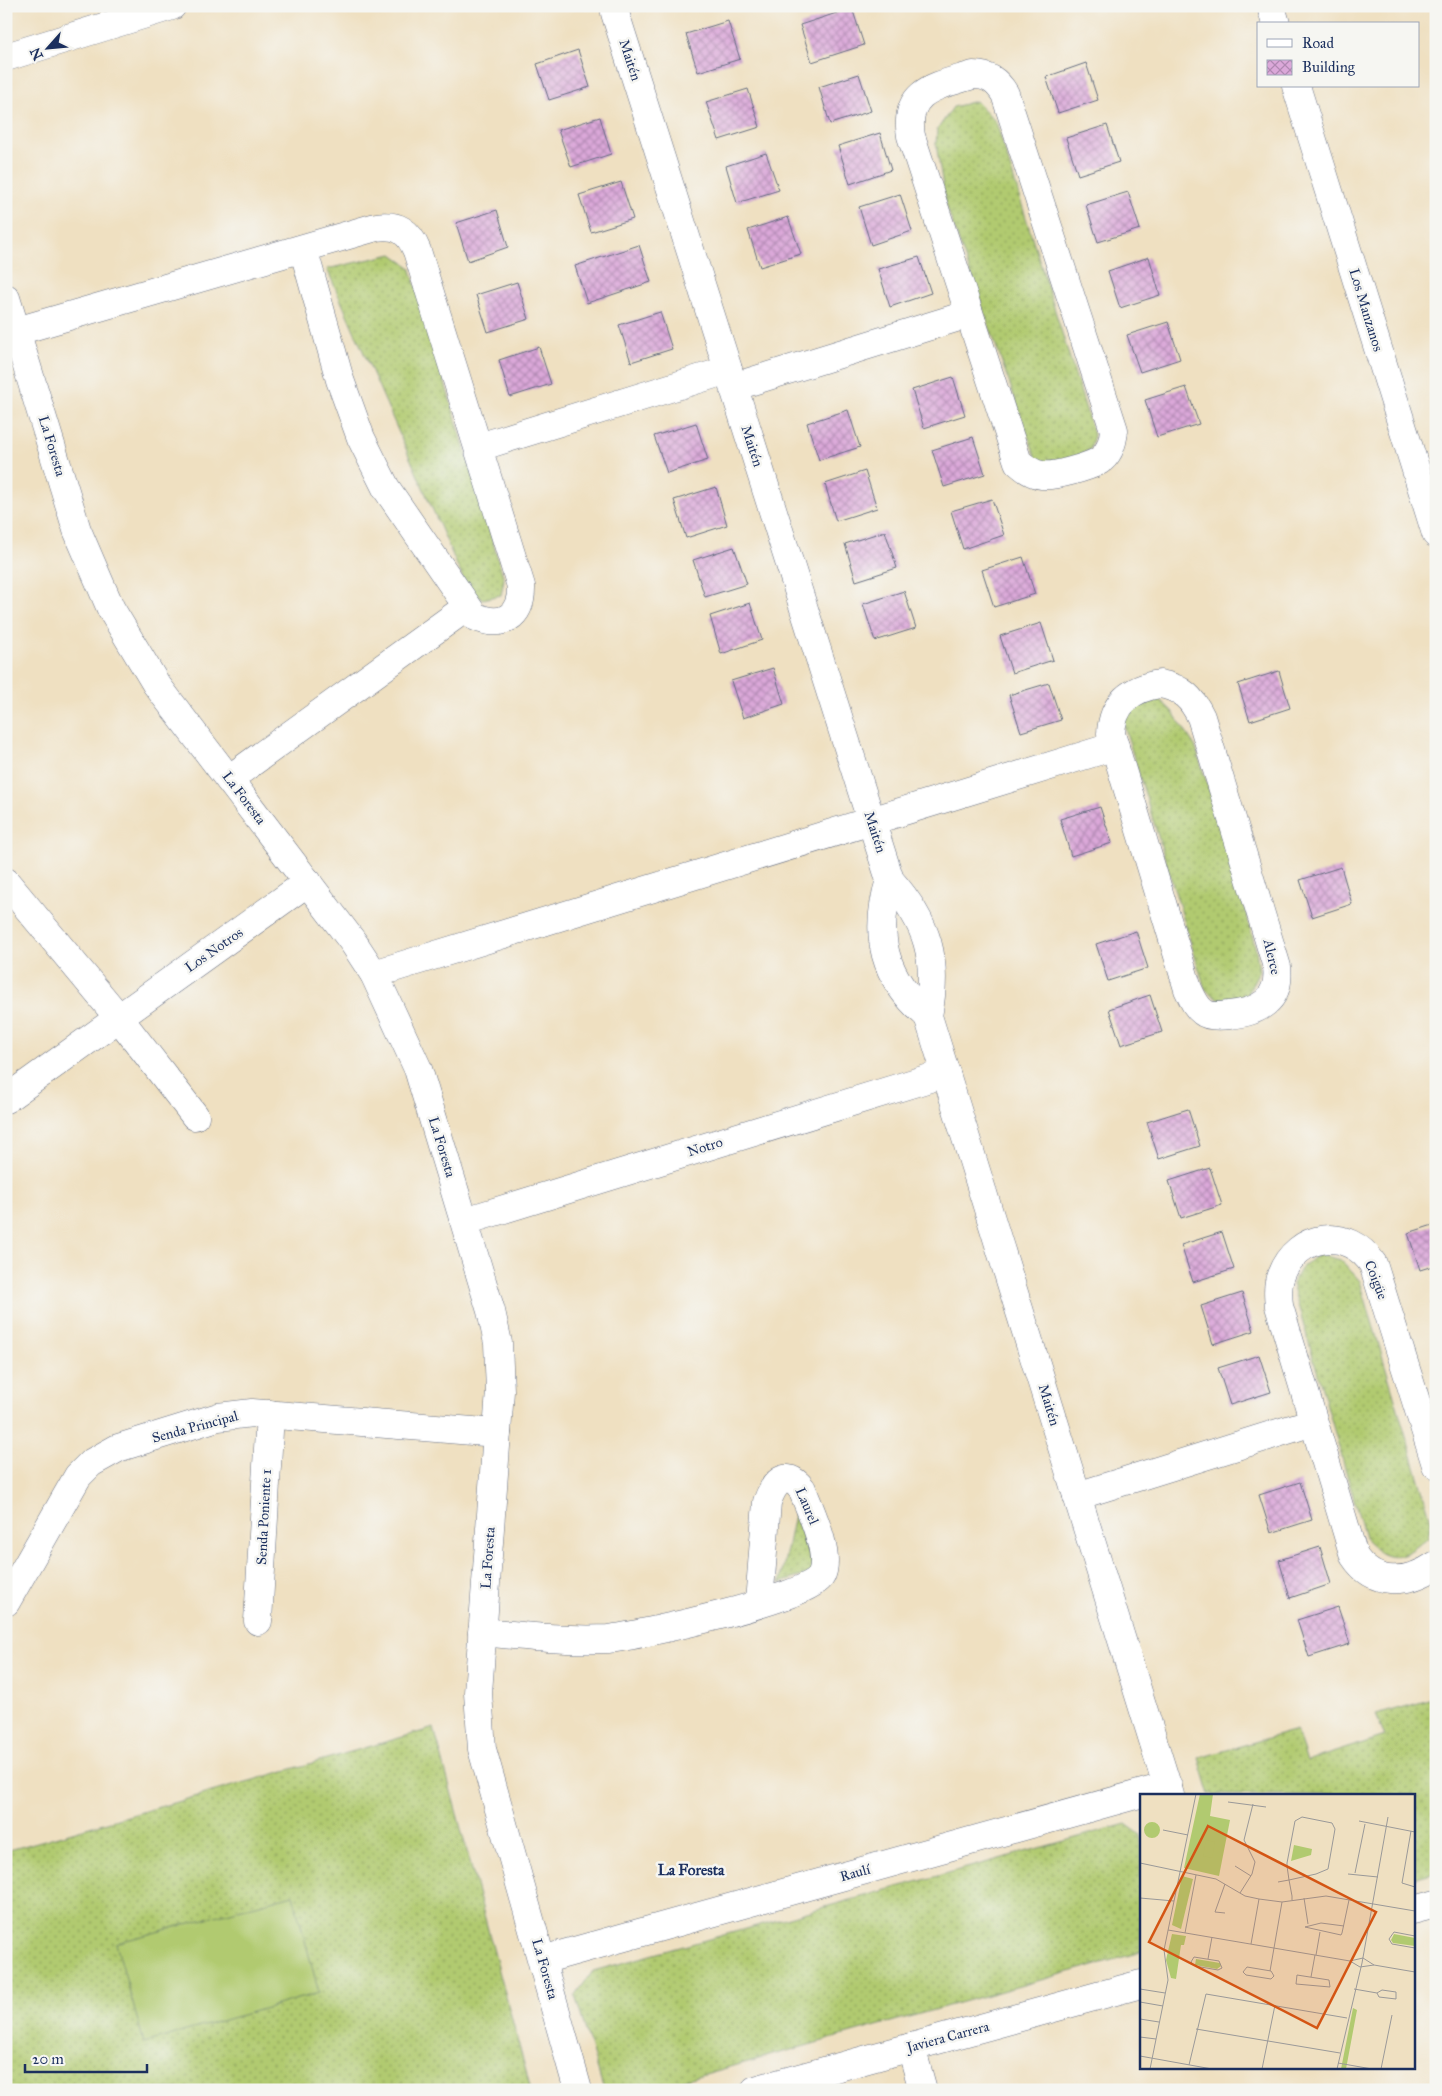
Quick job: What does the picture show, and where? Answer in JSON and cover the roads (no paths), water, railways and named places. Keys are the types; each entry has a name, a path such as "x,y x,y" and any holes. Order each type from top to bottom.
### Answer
{"street":[{"path":"6,57 172,6"},
{"path":"1271,6 1275,22"},
{"name":"Maitén","path":"613,8 890,880 907,898 920,920 929,944 933,968 928,1016 1169,1790"},
{"path":"973,75 984,75 993,79 1005,94 1114,430 1113,443 1099,461 1056,475 1042,475 1030,472 1018,462 969,314 909,122 911,109 923,93 973,75"},
{"name":"Los Manzanos","path":"1297,88 1435,531"},
{"path":"16,331 303,248 389,225 402,229 412,238 521,586 521,598 517,610 508,618 497,622 485,621 474,616 386,488 361,438 340,380 303,248"},
{"name":"La Foresta","path":"6,298 77,530 111,609 156,684 308,882 374,974 418,1069 465,1221 498,1343 500,1375 497,1433 478,1693 482,1749 578,2090"},
{"path":"479,448 969,314"},
{"path":"229,778 467,608"},
{"name":"Alerce","path":"1160,684 1172,686 1183,691 1194,703 1201,717 1277,967 1278,980 1273,994 1257,1009 1221,1016 1204,1013 1194,1002 1188,989 1115,746 1111,734 1116,710 1124,699 1135,691 1147,686 1160,684"},
{"path":"374,974 1115,746"},
{"name":"Maitén","path":"890,880 883,901 881,925 883,947 899,986 912,1002 928,1016"},
{"path":"6,882 119,1018 195,1116"},
{"name":"Los Notros","path":"6,1099 308,882"},
{"name":"Notro","path":"465,1221 946,1073"},
{"name":"Coigüe","path":"1436,1465 1373,1264 1366,1253 1356,1245 1344,1240 1318,1240 1296,1253 1288,1262 1281,1276 1278,1291 1279,1306 1354,1556 1361,1567 1384,1580 1397,1580 1425,1572 1436,1565"},
{"name":"Senda Principal","path":"6,1602 78,1476 91,1463 118,1448 235,1414 270,1414 497,1433"},
{"name":"Senda Poniente 1","path":"258,1621 270,1414"},
{"path":"1077,1496 1313,1422"},
{"path":"482,1632 534,1637 607,1639 654,1631 759,1604"},
{"name":"Raulí","path":"1154,1794 1169,1790"},
{"name":"Raulí","path":"542,1960 1140,1798"},
{"path":"1414,1910 1436,1904"},
{"name":"Javiera Carrera","path":"755,2090 1140,1984"},
{"path":"911,2047 923,2090"}],"district":[{"name":"La Foresta","path":"691,1870"}]}
